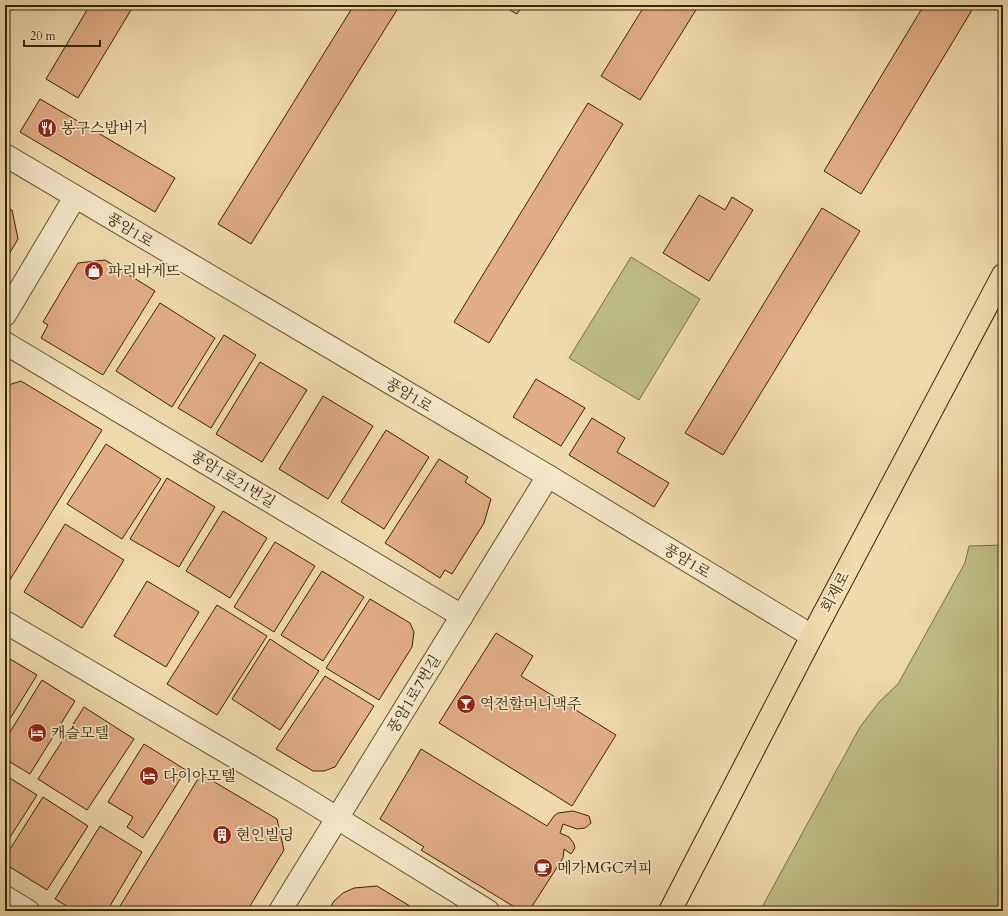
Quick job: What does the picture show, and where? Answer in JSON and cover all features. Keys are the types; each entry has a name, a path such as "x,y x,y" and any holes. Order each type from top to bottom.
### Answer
{"main road":[{"name":"회재로","path":"670,911 812,636 1003,275"}],"street":[{"name":"풍암1로","path":"5,155 548,476 812,636"},
{"path":"5,315 75,197"},
{"name":"풍암1로21번길","path":"5,343 462,616"},
{"name":"풍암1로7번길","path":"280,911 548,476"},
{"path":"5,622 338,818 488,911"},
{"path":"5,898 28,911"}],"green space":[{"path":"631,257 700,299 639,400 569,358"},
{"path":"1003,545 1003,911 760,911 860,727 880,701 898,684 965,563 969,546"}],"building":[{"path":"90,5 134,5 78,98 46,79"},
{"path":"354,5 400,5 251,244 218,224"},
{"path":"501,5 523,5 517,14"},
{"path":"645,5 699,5 640,100 601,76"},
{"path":"924,5 975,5 861,194 824,171"},
{"path":"40,99 175,178 155,212 20,132"},
{"path":"588,103 623,124 489,343 454,322"},
{"path":"699,195 725,210 732,197 753,210 709,281 663,253"},
{"path":"5,207 12,210 18,239 5,261"},
{"path":"822,208 860,231 723,455 685,433"},
{"path":"105,260 155,291 103,375 41,338 48,325 43,322 78,263"},
{"path":"160,303 215,338 172,407 116,371"},
{"path":"224,335 256,355 211,428 178,408"},
{"path":"260,362 307,390 262,462 216,434"},
{"path":"536,379 585,408 561,446 513,417"},
{"path":"21,381 102,430 5,588 5,386"},
{"path":"323,396 373,426 328,499 279,469"},
{"path":"592,418 625,438 617,452 669,483 654,507 569,455"},
{"path":"386,430 429,457 384,529 341,502"},
{"path":"106,444 161,479 122,539 67,504"},
{"path":"439,459 468,477 465,482 491,499 484,523 452,574 445,570 440,578 385,543"},
{"path":"167,478 215,507 179,567 130,539"},
{"path":"223,511 267,538 230,598 186,571"},
{"path":"65,524 124,560 82,628 24,592"},
{"path":"275,542 315,566 274,632 234,607"},
{"path":"322,571 364,597 323,661 281,635"},
{"path":"147,581 199,612 166,667 114,636"},
{"path":"370,599 410,623 414,632 412,647 379,700 326,668"},
{"path":"217,605 267,636 217,715 167,684"},
{"path":"496,633 533,656 521,676 616,735 572,806 439,723"},
{"path":"270,639 319,671 280,730 232,699"},
{"path":"5,656 37,675 5,727"},
{"path":"325,676 374,706 335,767 324,771 313,771 276,749"},
{"path":"42,680 75,701 30,774 5,759 5,740"},
{"path":"84,707 134,739 87,810 38,779"},
{"path":"144,744 186,770 143,838 127,827 133,817 108,802"},
{"path":"421,749 547,826 558,813 573,811 589,816 591,823 585,828 577,829 563,824 560,833 569,837 575,848 571,854 564,849 563,858 529,911 521,911 421,850 424,847 380,819"},
{"name":"현인빌딩","path":"201,774 277,819 284,850 247,911 117,911"},
{"path":"5,775 37,795 5,845"},
{"path":"43,797 88,826 47,890 5,864 5,857"},
{"path":"100,826 142,852 107,911 75,911 55,899"},
{"path":"377,886 418,911 328,911 334,901 343,893 354,888"}],"place":[{"name":"봉구스밥버거","path":"47,128"},
{"name":"파리바게뜨","path":"94,271"},
{"name":"역전할머니맥주","path":"466,704"},
{"name":"캐슬모텔","path":"37,733"},
{"name":"다이아모텔","path":"149,776"},
{"name":"현인빌딩","path":"222,835"},
{"name":"메가MGC커피","path":"543,868"}]}
